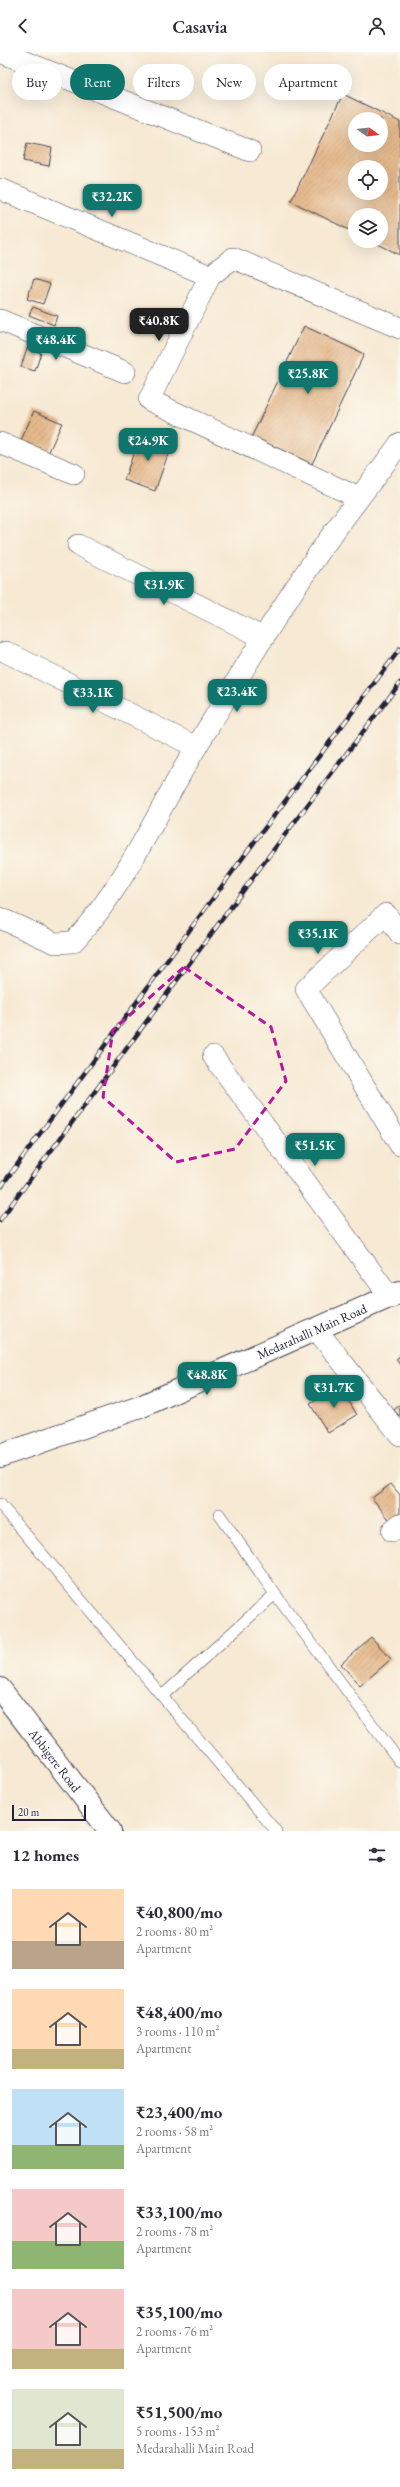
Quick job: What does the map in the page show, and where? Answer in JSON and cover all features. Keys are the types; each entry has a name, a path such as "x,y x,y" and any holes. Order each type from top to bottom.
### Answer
{"street":[{"path":"0,52 250,151"},
{"path":"0,189 210,276"},
{"path":"359,498 149,400 210,276 233,258 400,328"},
{"path":"0,320 126,372"},
{"path":"0,918 55,943 73,942 93,921 132,860 196,747 264,638 321,550 400,443"},
{"path":"0,444 74,474"},
{"path":"78,545 264,638"},
{"path":"6,652 196,747"},
{"path":"400,934 386,914 306,989 400,1145"},
{"path":"213,1056 397,1296"},
{"name":"Medarahalli Main Road","path":"0,1456 140,1407 316,1329 397,1296"},
{"path":"316,1329 400,1435"},
{"name":"Abbigere Road","path":"0,1689 110,1831"}],"lane":[{"path":"0,1504 276,1831"},
{"path":"219,1514 275,1594 400,1762"},
{"path":"162,1696 275,1594"}],"highlighted area":[{"path":"184,967 271,1027 286,1081 235,1149 176,1162 103,1097 113,1030"}],"building":[{"path":"352,98 380,112 348,112 348,152 388,152 388,116 400,122 400,255 386,248 388,248 388,208 348,208 348,230 291,201 340,100 352,100"},
{"path":"27,143 52,148 49,166 23,161"},
{"path":"34,279 50,284 43,304 27,299"},
{"path":"33,307 57,316 54,325 29,315"},
{"path":"304,326 364,354 312,464 252,436"},
{"path":"27,348 41,353 35,371 21,367"},
{"path":"34,411 62,423 47,456 19,445"},
{"path":"141,432 172,443 155,491 124,480"},
{"path":"400,1356 400,1365 396,1359"},
{"path":"340,1386 357,1415 328,1433 310,1404"},
{"path":"400,1405 400,1417 394,1410"},
{"path":"391,1484 400,1495 400,1517 392,1523 372,1498"},
{"path":"371,1637 391,1659 360,1686 341,1664"}],"railway":[{"path":"0,1188 258,837 400,649"},
{"path":"0,1220 262,865 400,683"}]}
